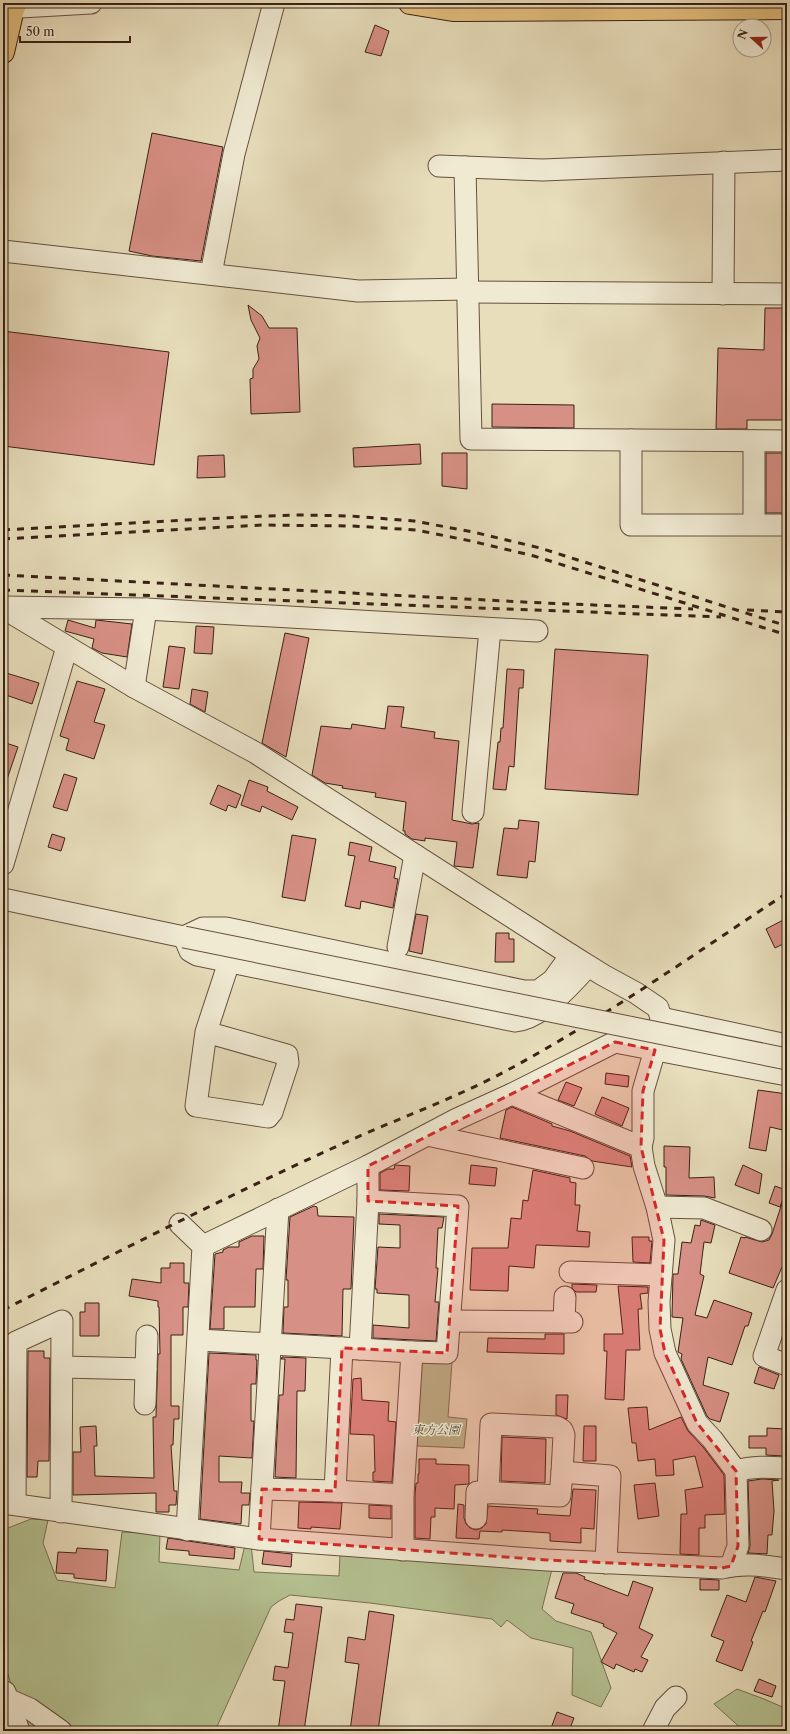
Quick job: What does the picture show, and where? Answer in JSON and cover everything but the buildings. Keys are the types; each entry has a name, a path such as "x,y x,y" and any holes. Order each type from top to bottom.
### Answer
{"main road":[{"path":"410,3 453,10 556,6 787,8"},
{"path":"3,52 11,7"}],"street":[{"path":"11,7 91,3"},
{"path":"211,274 234,154 274,3"},
{"path":"439,166 543,170 787,160"},
{"path":"723,294 724,162"},
{"path":"465,167 471,439 787,441"},
{"path":"3,251 358,291 468,290 787,294"},
{"path":"631,440 631,525 787,525"},
{"path":"754,441 754,524"},
{"path":"3,607 146,609 537,631"},
{"path":"134,687 146,609"},
{"path":"3,611 13,614 134,687 256,753 588,966 636,993 658,1008 661,1018 655,1050 643,1090 642,1147 644,1166 658,1207 664,1240 659,1302 660,1329 664,1353 697,1422 736,1471 738,1546 731,1566"},
{"path":"473,812 490,629"},
{"path":"3,864 68,647"},
{"path":"398,948 415,854"},
{"path":"3,899 787,1059"},
{"path":"184,937 204,928 226,928 524,991 538,991 550,983 571,955"},
{"path":"184,937 190,951 197,955 515,1021 524,1020 560,997 588,966"},
{"path":"206,1032 287,1055 288,1063 272,1112 268,1117 196,1106 206,1032 229,962"},
{"path":"661,1018 787,1045"},
{"path":"203,1246 368,1166 456,1119 512,1094 615,1042 787,1075"},
{"path":"512,1094 642,1147"},
{"path":"427,1135 583,1168"},
{"path":"335,1491 368,1201 368,1166"},
{"path":"199,1340 447,1353 458,1206 368,1201"},
{"path":"658,1207 704,1208 761,1230"},
{"path":"259,1540 278,1209"},
{"path":"180,1224 203,1246 188,1530"},
{"path":"570,1272 661,1274"},
{"path":"787,1290 764,1356 787,1365"},
{"path":"450,1321 568,1322 565,1297"},
{"path":"61,1512 62,1321 16,1342 9,1504 61,1512 259,1540 606,1563 722,1568 752,1564 787,1569"},
{"path":"145,1404 147,1336"},
{"path":"403,1550 404,1495 412,1352"},
{"path":"62,1367 146,1369"},
{"path":"476,1518 477,1492 488,1493 560,1496 564,1435 562,1430 557,1426 491,1424 488,1493"},
{"path":"736,1471 765,1466 787,1468"},
{"path":"562,1472 616,1476 606,1563"},
{"path":"262,1489 404,1495"},
{"path":"5,1693 19,1731"},
{"path":"5,1693 61,1731"},
{"path":"653,1731 665,1708 676,1697"}],"highlighted area":[{"path":"615,1042 655,1050 643,1091 641,1147 664,1240 660,1329 665,1353 697,1423 736,1471 738,1546 731,1566 722,1568 547,1560 259,1539 262,1489 335,1491 342,1348 447,1353 458,1206 368,1201 368,1166"}],"green space":[{"name":"東方公園","path":"420,1361 452,1362 448,1417 467,1419 464,1448 417,1446"},
{"path":"31,1519 48,1520 43,1543 57,1580 115,1588 122,1532 160,1534 159,1562 239,1570 245,1545 251,1544 254,1572 339,1576 340,1555 552,1569 542,1609 556,1621 591,1632 611,1688 601,1707 572,1695 573,1648 531,1638 507,1620 501,1627 492,1619 370,1603 290,1595 271,1607 215,1731 73,1731 13,1691 3,1658 3,1530"},
{"path":"737,1689 787,1709 787,1731 744,1731 714,1704"},
{"path":"25,1717 50,1731 29,1731"}],"railway":[{"path":"3,530 300,515 351,516 414,521 473,532 540,548 787,626"},
{"path":"3,539 262,525 353,526 416,530 534,556 787,635"},
{"path":"3,575 544,603 693,609"},
{"path":"3,590 721,617"},
{"path":"747,610 787,612"},
{"path":"3,1310 258,1183 344,1143 485,1082 504,1072 541,1052 613,1008 787,893"}]}
